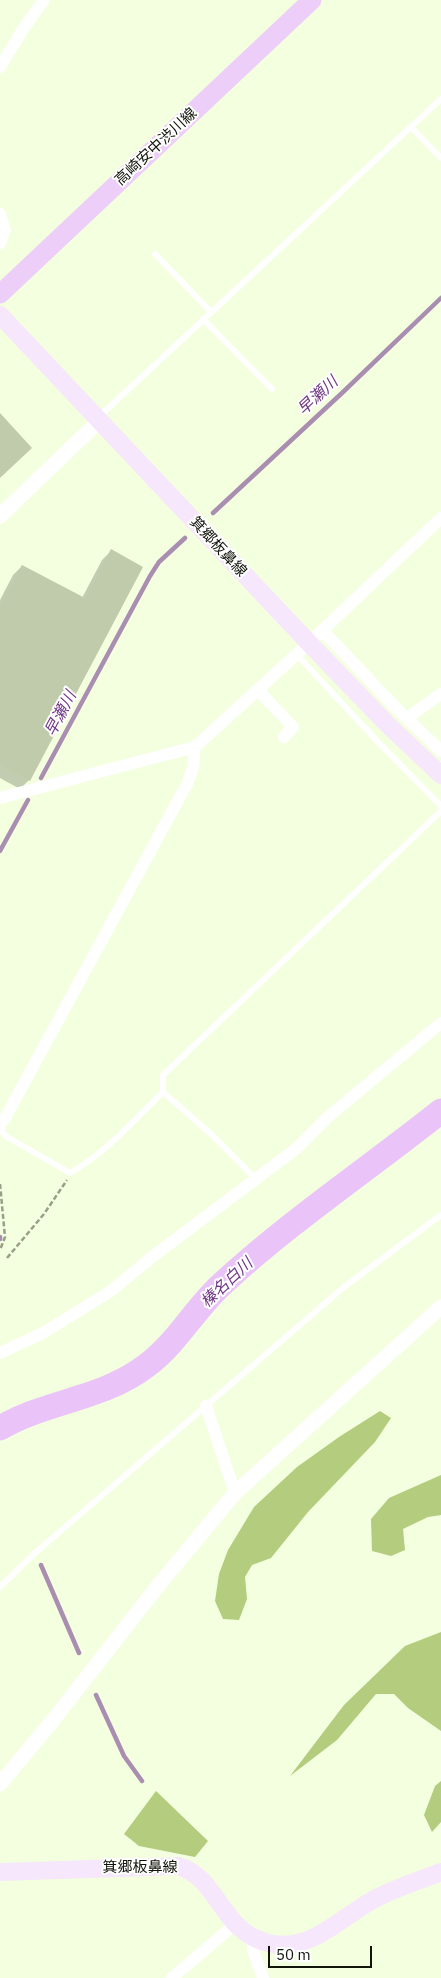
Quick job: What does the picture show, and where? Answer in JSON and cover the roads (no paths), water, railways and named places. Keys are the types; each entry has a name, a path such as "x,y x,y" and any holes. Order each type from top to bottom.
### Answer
{"main road":[{"name":"高崎安中渋川線","path":"0,294 312,0"},
{"name":"箕郷板鼻線","path":"0,315 99,421 303,648 441,775"},
{"name":"箕郷板鼻線","path":"0,1872 178,1866 194,1873 202,1880 235,1924 254,1939 272,1944 288,1945 299,1944 311,1939 372,1901 441,1872"}],"street":[{"path":"0,67 25,26 44,0"},
{"path":"0,214 5,230 0,243"},
{"path":"0,516 99,421"},
{"path":"0,798 195,747 441,518"},
{"path":"322,630 441,751"},
{"path":"258,690 294,727 284,737"},
{"path":"407,718 441,694"},
{"path":"4,1112 187,784 193,768 195,747"},
{"path":"0,1353 43,1333 111,1291 152,1257 297,1148 328,1117 441,1023"},
{"path":"0,1784 66,1705 157,1586 235,1493 441,1307"},
{"path":"206,1406 235,1493"},
{"path":"172,1978 235,1924"},
{"path":"254,1939 253,1950 263,1978"}],"lane":[{"path":"99,421 104,412 441,99"},
{"path":"411,126 441,158"},
{"path":"155,254 211,312"},
{"path":"203,319 272,389"},
{"path":"303,648 378,742 441,806"},
{"path":"255,1178 212,1135 164,1092 163,1075 441,811"},
{"path":"4,1112 2,1132 7,1137 70,1173 113,1142 164,1092"},
{"path":"0,1587 35,1553 344,1287 441,1215"}],"waterway":[{"name":"早瀬川","path":"213,513 441,298"},
{"name":"早瀬川","path":"41,778 150,576 159,562 185,538"},
{"name":"早瀬川","path":"0,851 28,800"},
{"name":"榛名白川","path":"0,1428 36,1412 112,1386 146,1366 167,1348 211,1295 247,1262 274,1239 441,1111"},
{"path":"41,1565 79,1653"},
{"path":"96,1695 124,1756 142,1781"}]}
